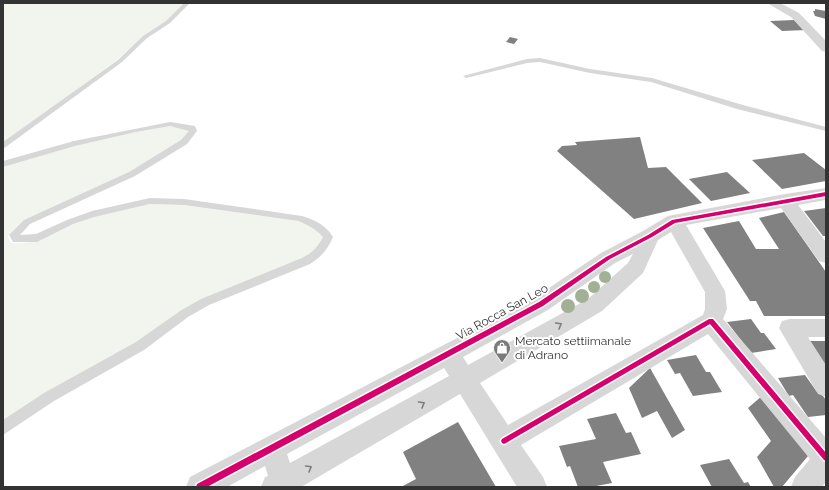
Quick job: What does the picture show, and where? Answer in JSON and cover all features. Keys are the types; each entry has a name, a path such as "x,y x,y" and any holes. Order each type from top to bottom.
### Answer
{"street":[{"path":"772,3 795,15 826,48"},
{"name":"Via Rocca San Leo","path":"200,487 541,304 608,258 650,236 674,221 785,200 826,194"},
{"path":"785,200 824,250"},
{"path":"504,441 711,322 716,309 715,291 674,221"},
{"path":"272,448 281,485 595,304 636,268 650,236"},
{"path":"711,322 826,459 804,487"},
{"path":"826,328 790,328 826,386"},
{"path":"448,354 533,487"}],"lane":[{"path":"3,146 120,61 145,37 168,22 187,3"},
{"path":"466,76 527,61 540,60 590,71 652,80 826,130"},
{"path":"3,164 74,144 136,130 170,124 186,126 192,128 193,131 184,142 132,174 27,222 14,235 16,239 37,238 70,222 92,214 127,205 156,201 184,202 299,218 314,223 323,229 328,236 324,247 318,255 206,302 184,314 140,346 49,397 3,428"}],"shaded area":[{"path":"3,3 184,3 166,22 142,37 117,60 3,143"},
{"path":"169,126 189,129 189,132 181,141 130,172 24,221 8,236 11,243 37,241 71,224 92,217 150,204 183,205 297,221 312,226 321,234 323,237 320,245 304,258 204,298 155,332 3,422 3,167 75,146"}],"building":[{"path":"815,9 826,11 826,19 815,16 813,11 815,11"},
{"path":"794,20 807,30 782,31 770,21"},
{"path":"510,37 518,39 514,44 506,42"},
{"path":"640,137 648,168 666,167 702,203 634,219 557,151 562,146 577,145 575,142"},
{"path":"804,153 826,170 826,181 782,189 752,160"},
{"path":"727,172 750,193 711,201 689,179"},
{"path":"826,208 826,236 823,236 804,211"},
{"path":"784,212 826,272 826,316 764,316 756,301 750,301 703,228 739,221 756,249 779,249 759,218"},
{"path":"751,319 761,333 764,333 776,349 751,353 727,322"},
{"path":"809,341 826,341 826,369"},
{"path":"696,355 706,372 710,372 722,392 693,396 680,373 675,374 667,360"},
{"path":"650,368 685,430 672,438 657,411 642,418 629,388"},
{"path":"805,375 817,392 820,392 826,400 826,415 808,417 793,395 789,396 778,378"},
{"path":"763,395 808,456 782,487 774,487 757,457 771,441 748,408"},
{"path":"616,413 626,433 631,432 641,454 603,462 612,483 591,487 578,487 570,466 567,467 559,446 596,439 587,419"},
{"path":"458,422 496,487 401,487 416,479 403,452"},
{"path":"729,459 744,483 748,482 751,487 712,487 700,465"}],"cycle path":[{"path":"200,487 541,304 608,258 650,236 674,221 826,194"},
{"path":"504,441 711,321 826,458"}],"place":[{"name":"Mercato settiimanale di Adrano","path":"502,363"}]}
